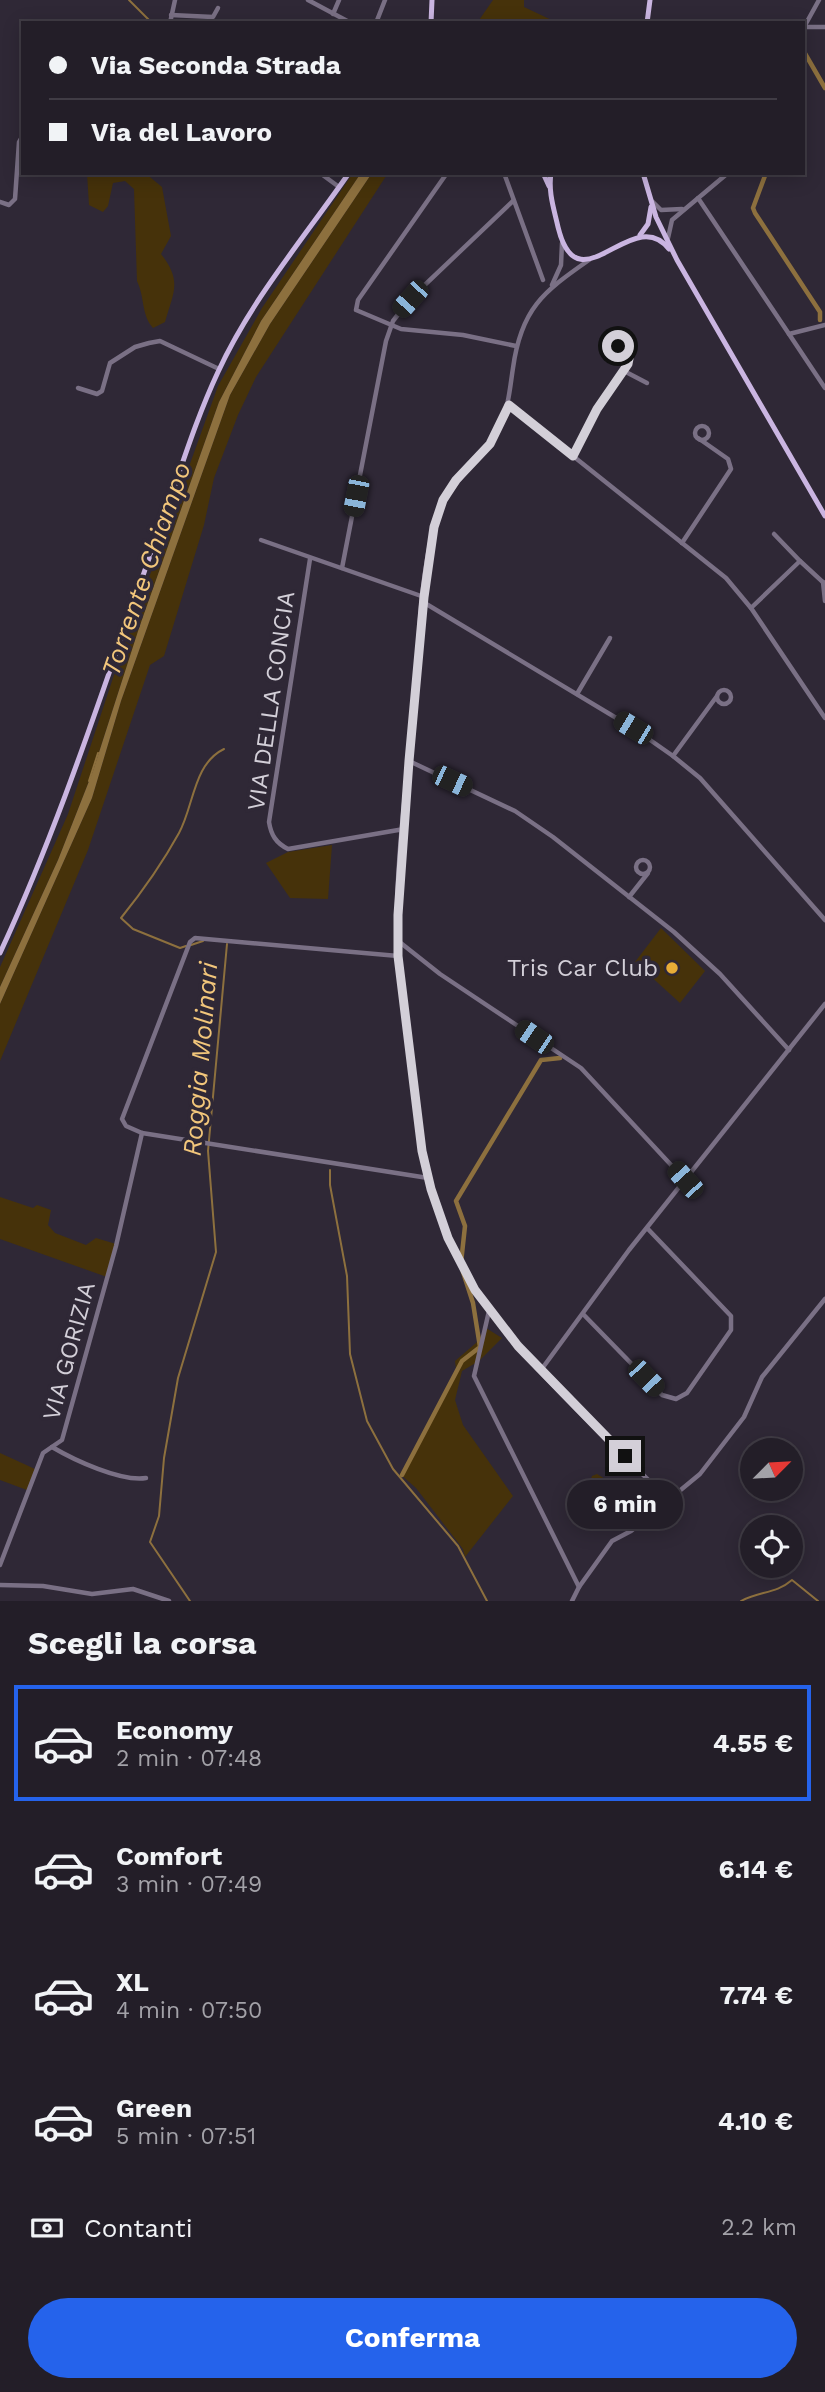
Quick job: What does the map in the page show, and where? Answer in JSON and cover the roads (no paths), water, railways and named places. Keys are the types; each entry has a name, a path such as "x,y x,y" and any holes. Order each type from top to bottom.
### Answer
{"main road":[{"path":"431,21 432,0"},
{"path":"647,21 650,0"},
{"path":"0,953 70,789 121,633 199,416 219,369 256,304 348,175"},
{"path":"544,175 562,243 577,259 590,260 640,235 649,220 651,200"},
{"path":"549,186 551,175"},
{"path":"644,175 651,200 677,260 825,516"},
{"path":"640,235 659,238 677,260"}],"street":[{"path":"170,21 175,0"},
{"path":"308,0 347,21"},
{"path":"333,14 339,0"},
{"path":"377,21 386,0"},
{"path":"805,26 819,0"},
{"path":"171,15 214,17 218,8"},
{"path":"805,28 825,27"},
{"path":"0,202 9,205 15,199 21,138"},
{"path":"323,175 340,187"},
{"path":"446,175 355,306 360,312 391,326 463,335 516,346"},
{"path":"504,175 544,280"},
{"path":"668,239 669,225 726,175"},
{"path":"698,198 825,388"},
{"path":"651,200 668,211 686,208"},
{"path":"342,568 391,326 410,299 513,201"},
{"path":"562,243 561,265 552,285 525,320 516,346 509,405 490,444 456,480 443,500 434,527 423,599 409,761 398,956 428,1178 448,1238 462,1267 489,1310 541,1370 669,1501"},
{"path":"552,285 590,260"},
{"path":"789,334 825,325"},
{"path":"573,456 597,409 628,364 631,348 629,342 623,340 618,344 628,364"},
{"path":"78,388 97,394 102,391 110,363 135,347 160,341 219,369"},
{"path":"620,352 626,353 631,348"},
{"path":"624,371 646,383"},
{"path":"509,405 726,578 751,608 825,718"},
{"path":"682,543 731,468 728,459 698,438 696,432 699,427 706,427 712,447"},
{"path":"698,438 706,438 709,432"},
{"path":"774,534 824,583 825,601"},
{"path":"261,540 423,599 673,756 700,778 825,920"},
{"name":"VIA DELLA CONCIA","path":"310,559 269,822 271,832 288,849 404,829"},
{"path":"751,608 800,561"},
{"path":"577,694 610,638"},
{"path":"673,756 707,707 717,696 723,690 730,694 728,703 707,707"},
{"path":"717,696 721,704"},
{"path":"409,761 515,811 629,897 720,974 789,1049"},
{"path":"629,897 648,872 650,866 645,859 638,861 640,882"},
{"path":"637,870 648,872"},
{"path":"398,956 202,936 190,942 122,1119 132,1130 142,1133 428,1178"},
{"path":"397,940 440,974 581,1068 685,1180"},
{"path":"541,1370 647,1227 825,1004"},
{"name":"VIA GORIZIA","path":"0,1565 43,1453 62,1440 116,1246 142,1133"},
{"path":"583,1314 662,1395 676,1399 687,1393 731,1330 731,1315 647,1227"},
{"path":"572,1601 612,1541 669,1501 700,1474 747,1411 762,1377 825,1299"},
{"path":"489,1310 474,1376 579,1587"},
{"path":"52,1447 79,1463 125,1476 146,1478"},
{"path":"0,1585 43,1586 92,1594 133,1589 169,1601"}],"waterway":[{"path":"129,0 150,21"},
{"path":"805,53 825,88"},
{"path":"765,175 753,208 820,312 820,320"},
{"name":"Roggia Molinari","path":"186,946 180,948 133,929 121,918 152,877 179,833 206,765 224,749"},
{"name":"Torrente Chiampo","path":"89,781 98,753"},
{"name":"Roggia Molinari","path":"191,945 203,941"},
{"name":"Roggia Molinari","path":"190,1601 150,1542 159,1516 164,1458 178,1378 216,1252 208,1151 227,944"},
{"path":"461,1263 465,1226 456,1201 541,1060 560,1058"},
{"path":"330,1170 330,1185 347,1276 350,1354 367,1421 393,1469 458,1546 487,1601"},
{"path":"402,1475 462,1361 480,1347 473,1303 463,1272"},
{"path":"741,1601 780,1588 792,1580 818,1601"}],"place":[{"name":"Tris Car Club","path":"672,968"}]}
